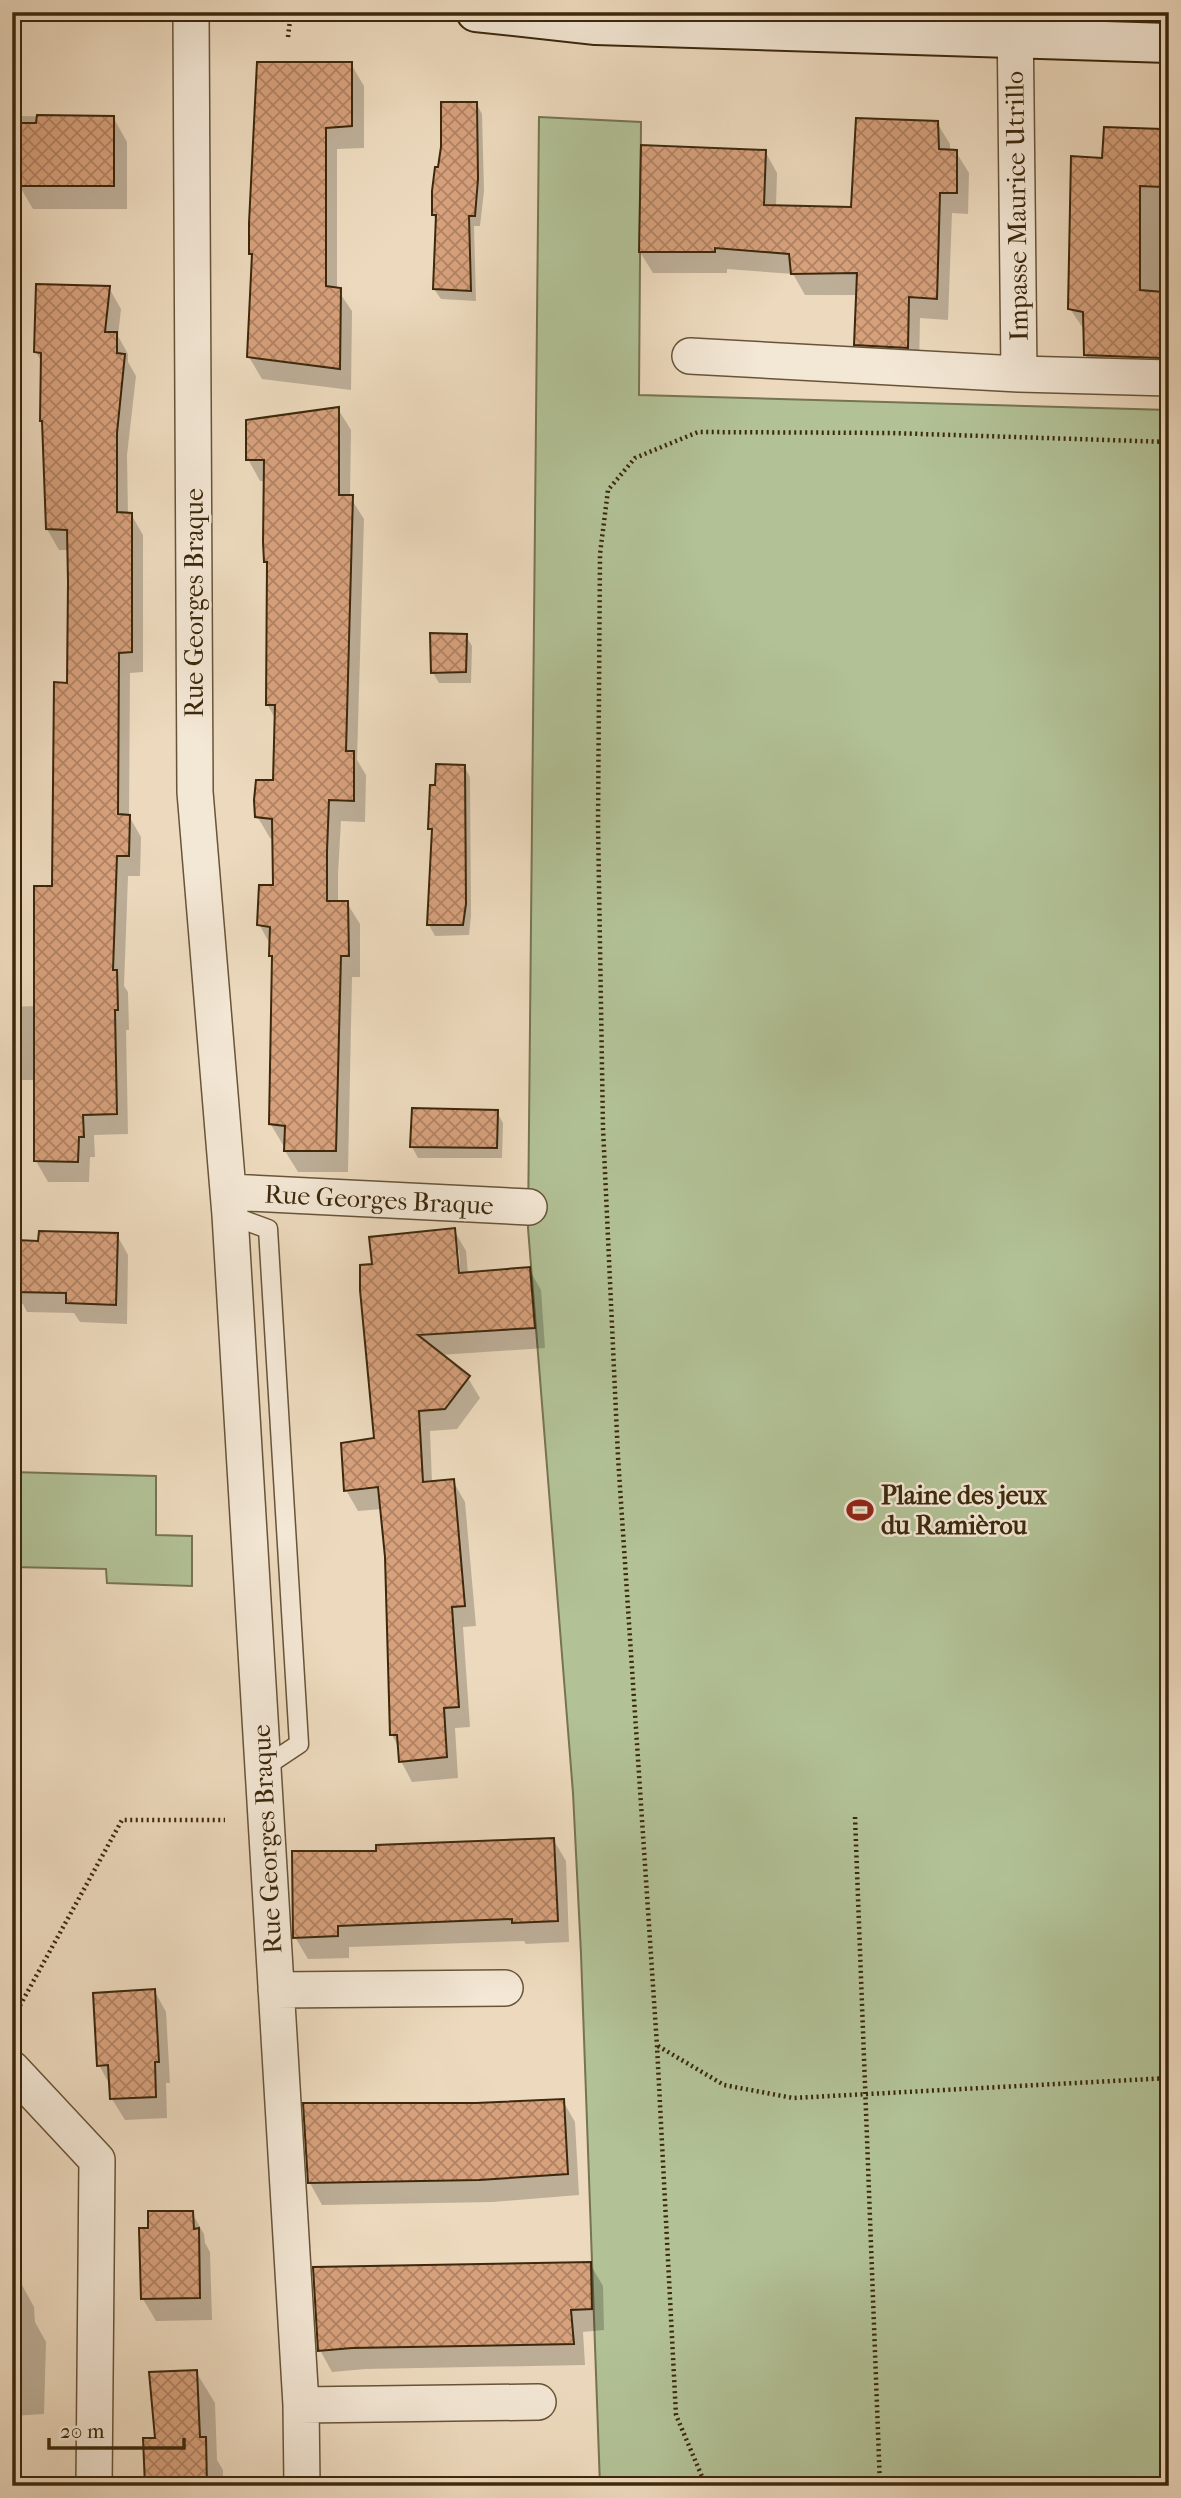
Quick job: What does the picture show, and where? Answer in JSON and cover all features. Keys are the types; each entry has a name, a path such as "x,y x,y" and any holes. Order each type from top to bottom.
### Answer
{"main road":[{"path":"476,12 596,25 1014,25 1169,43"}],"street":[{"name":"Rue Georges Braque","path":"191,12 195,792 229,1204 301,2405 302,2486"},
{"name":"Impasse Maurice Utrillo","path":"1014,25 1019,374"},
{"name":"Impasse Maurice Utrillo","path":"690,356 1019,374 1169,378"},
{"name":"Rue Georges Braque","path":"229,1204 530,1207"},
{"path":"276,1990 505,1988"},
{"path":"12,2069 97,2160 94,2486"},
{"path":"301,2405 538,2402"}],"path":[{"path":"288,37 291,12"},
{"path":"706,2486 676,2415 657,2046 618,1457 603,1128 598,824 600,554 608,490 635,458 698,432 891,433 1169,442"},
{"path":"855,1816 880,2486"},
{"path":"12,2020 122,1819 266,1821"},
{"path":"657,2046 724,2085 793,2098 1169,2078"}],"green space":[{"name":"Plaine des jeux du Ramièrou","path":"539,117 641,122 639,395 1169,410 1169,2486 600,2486 573,1793 528,1228"},
{"path":"12,1472 156,1476 156,1535 192,1536 192,1586 107,1583 106,1569 12,1567"}],"water":[{"path":"12,1626 20,1626 17,1699 12,1699"}],"building":[{"path":"257,62 352,62 352,126 326,128 326,286 341,288 340,369 247,357 252,254 249,254 249,223"},
{"path":"441,102 477,102 478,179 475,216 469,216 471,291 433,289 436,215 432,215 432,191 441,147"},
{"path":"37,115 114,116 114,186 17,186 18,123 36,123"},
{"path":"856,118 938,121 939,149 957,150 957,193 940,193 937,299 909,297 908,348 854,345 857,273 791,274 789,254 715,248 715,252 639,252 641,145 766,150 764,205 851,207"},
{"path":"1104,127 1162,129 1162,187 1140,186 1140,290 1163,292 1160,358 1084,355 1083,312 1068,309 1071,156 1102,158"},
{"path":"36,284 110,286 105,332 117,332 117,353 125,354 117,433 117,512 132,513 132,652 119,653 118,814 130,815 129,856 117,856 113,970 117,970 117,1114 83,1115 84,1137 79,1137 78,1162 34,1161 34,886 52,886 54,682 67,683 68,582 67,530 46,529 40,421 41,353 34,352"},
{"path":"339,407 339,495 353,495 346,751 354,751 354,801 329,800 327,901 348,901 349,956 341,956 336,1151 284,1151 285,1126 269,1124 272,956 269,956 270,927 257,925 259,885 273,885 272,819 255,817 254,800 256,780 273,780 275,705 266,705 267,562 264,562 263,542 264,460 246,460 246,420"},
{"path":"430,633 467,634 466,672 431,673"},
{"path":"436,764 465,765 466,904 463,925 427,925 432,829 428,829 430,785 435,785"},
{"path":"412,1108 498,1110 497,1148 410,1147"},
{"path":"455,1228 459,1273 530,1267 535,1328 418,1335 470,1376 445,1409 419,1411 423,1482 454,1479 465,1606 452,1607 459,1707 444,1708 447,1757 399,1762 397,1735 390,1735 385,1557 378,1487 344,1491 341,1443 374,1438 360,1290 360,1265 372,1264 369,1237"},
{"path":"39,1231 118,1233 116,1305 66,1303 66,1293 14,1292 12,1249 16,1249 16,1240 38,1241"},
{"path":"554,1838 558,1921 512,1923 512,1919 338,1926 338,1936 293,1938 292,1851 376,1851 376,1845"},
{"path":"155,1989 159,2062 155,2062 156,2097 110,2099 108,2065 97,2066 93,1993"},
{"path":"564,2099 568,2174 479,2180 308,2183 303,2103 476,2103"},
{"path":"148,2211 193,2211 194,2229 199,2228 200,2298 141,2299 139,2228 148,2228"},
{"path":"591,2262 592,2309 571,2310 574,2344 318,2351 313,2267"},
{"path":"197,2370 200,2437 206,2437 207,2486 145,2486 143,2438 155,2438 149,2372"}],"place":[{"name":"Plaine des jeux du Ramièrou","path":"860,1510"}]}
